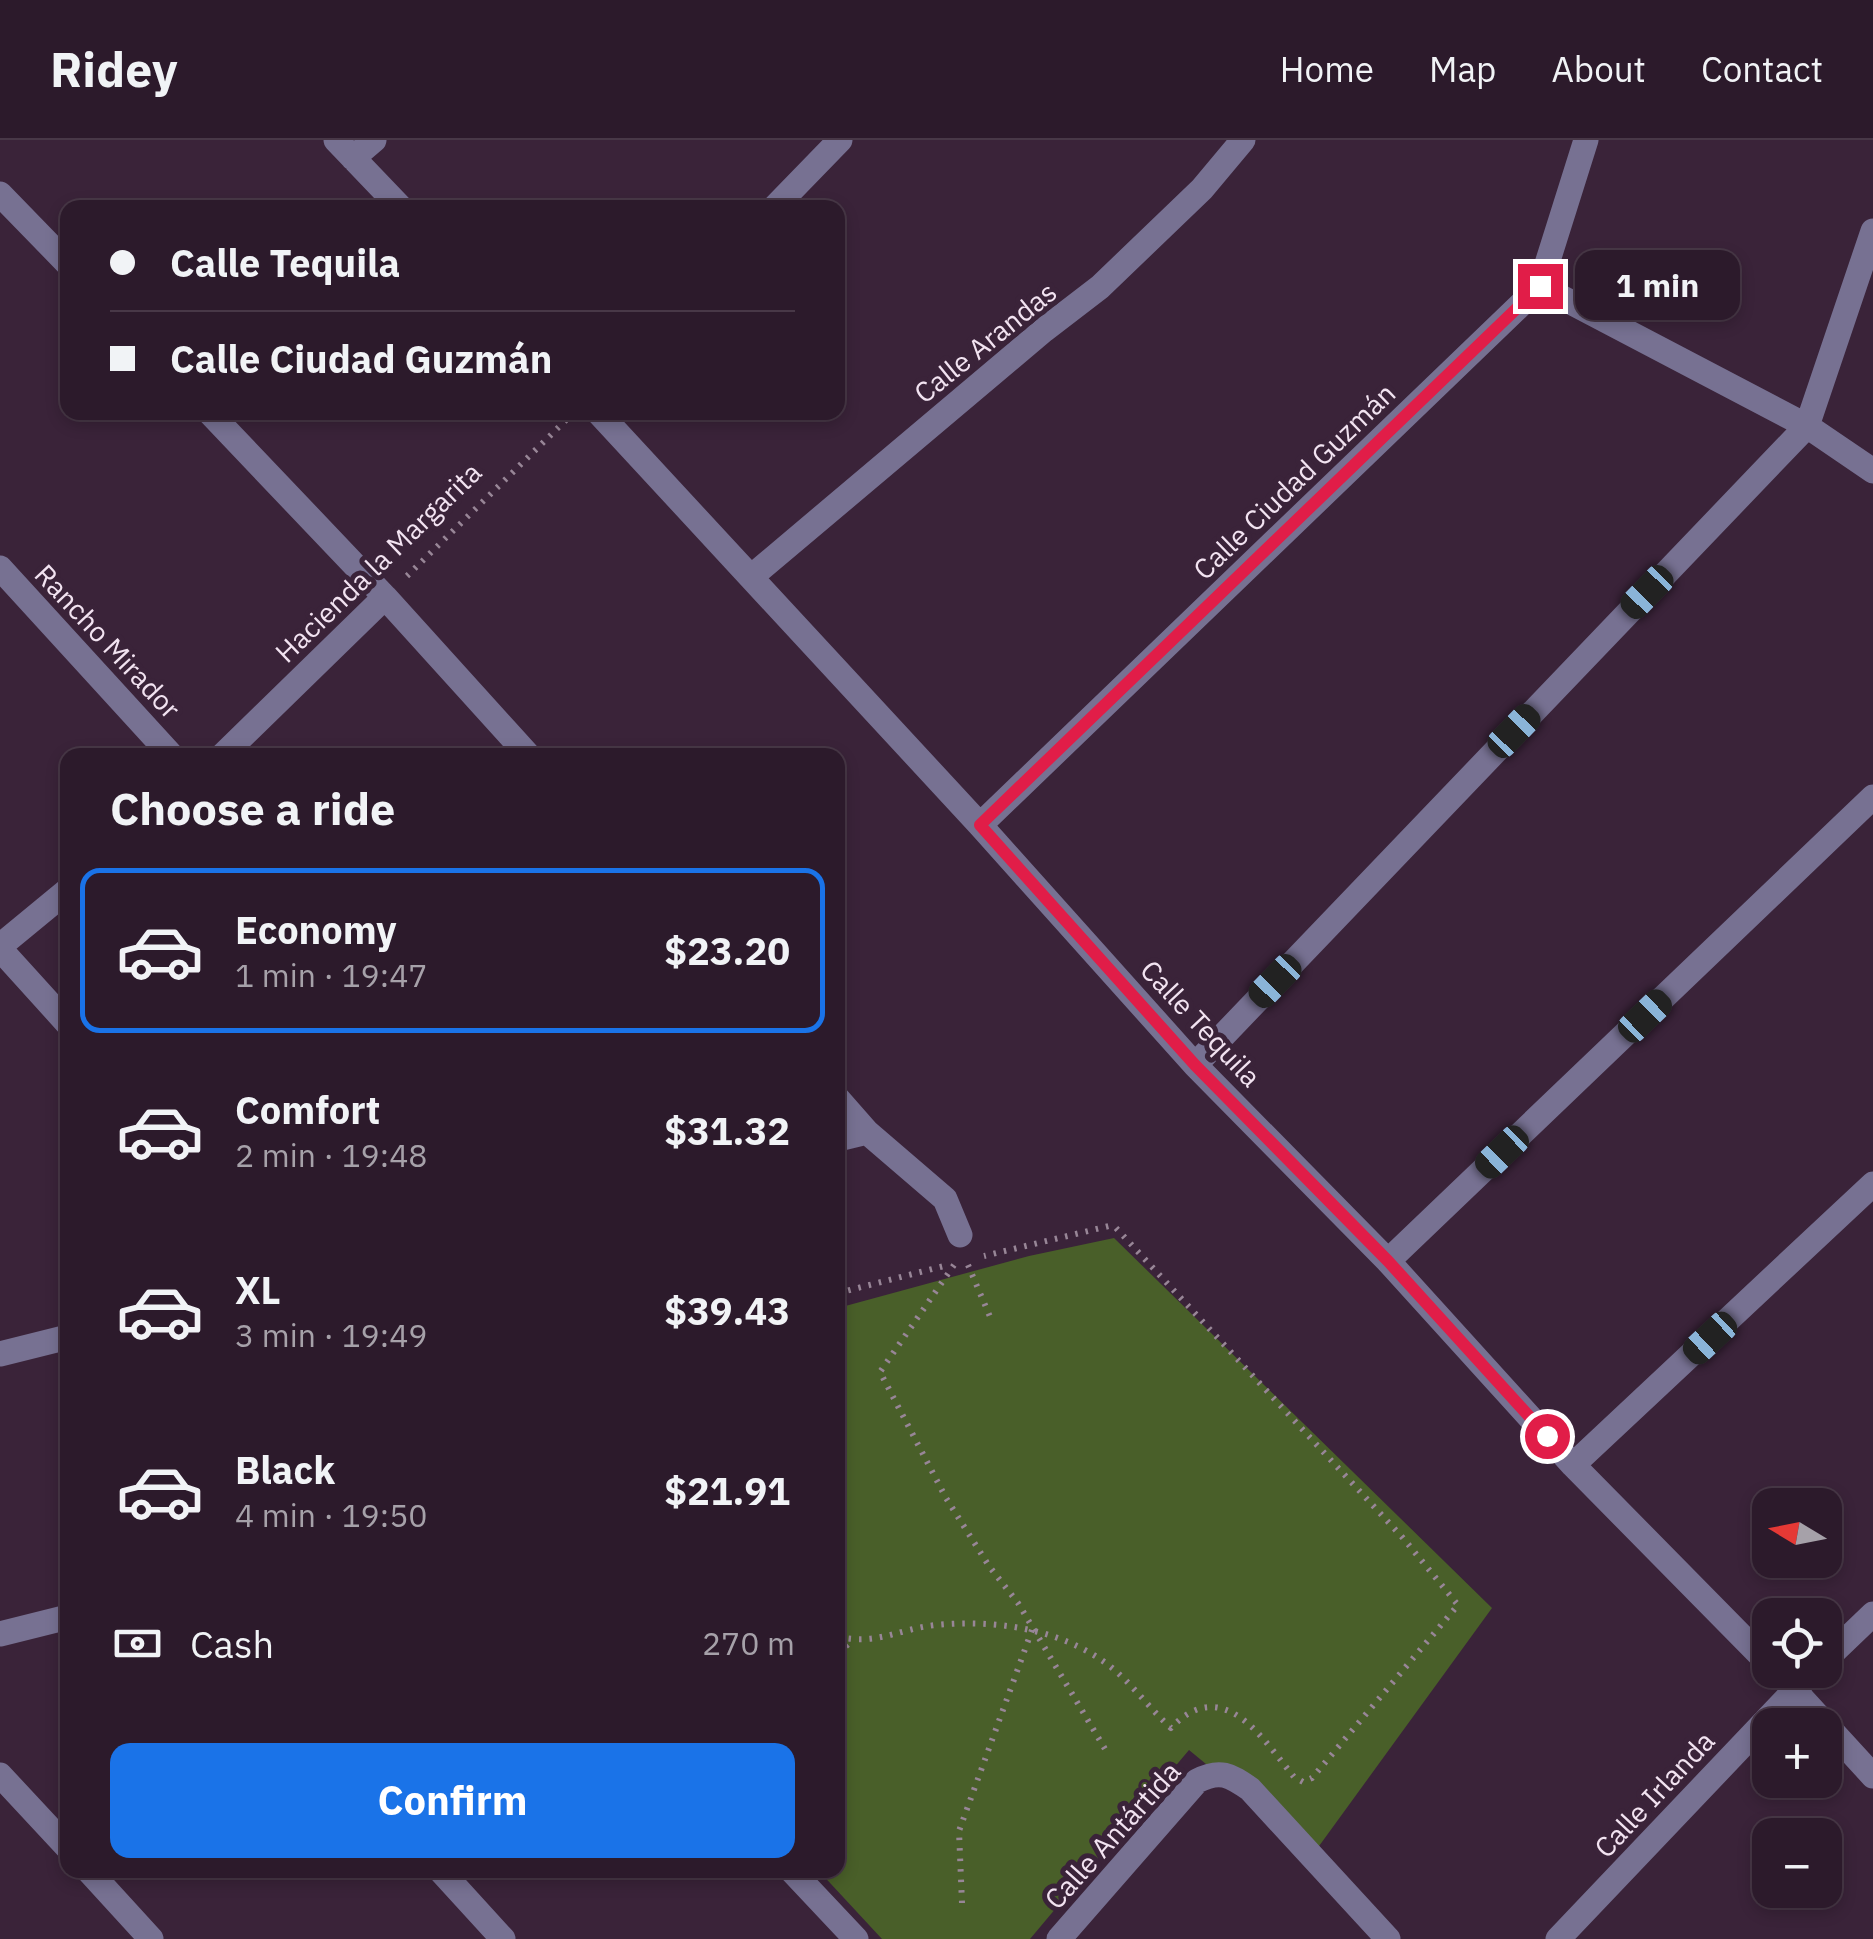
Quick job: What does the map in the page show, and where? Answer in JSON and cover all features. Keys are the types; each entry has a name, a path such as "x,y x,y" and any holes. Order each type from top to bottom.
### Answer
{"street":[{"path":"374,140 345,149 393,200"},
{"path":"782,200 840,140"},
{"name":"Calle Arandas","path":"751,577 1044,330 1100,288 1202,189 1242,140"},
{"name":"Calle Ciudad Guzmán","path":"980,825 1540,286 1586,140"},
{"path":"0,194 60,256"},
{"path":"1195,1065 1806,426 1873,231"},
{"path":"1540,286 1806,426 1873,471"},
{"path":"217,420 522,748"},
{"name":"Calle Tequila","path":"605,420 980,825 1195,1065 1388,1261 1574,1465 1752,1647"},
{"name":"Rancho Mirador","path":"0,568 165,748"},
{"name":"Hacienda la Margarita","path":"230,748 385,597"},
{"path":"1388,1261 1873,797"},
{"path":"60,897 0,948 60,1015"},
{"path":"845,1107 866,1132 944,1199 963,1248"},
{"path":"845,1138 866,1132"},
{"path":"1574,1465 1873,1184"},
{"path":"0,1354 60,1339"},
{"path":"1842,1644 1873,1614"},
{"path":"0,1634 60,1620"},
{"name":"Calle Tequila","path":"1794,1690 1873,1776"},
{"name":"Calle Irlanda","path":"1558,1939 1794,1690"},
{"name":"Calle Antártida","path":"1059,1939 1197,1781 1211,1774 1229,1774 1250,1789 1388,1939"},
{"path":"0,1775 60,1839"},
{"path":"95,1878 151,1939"},
{"path":"447,1878 503,1939"},
{"path":"798,1878 856,1939"}],"path":[{"name":"Hacienda la Margarita","path":"385,597 566,420"},
{"path":"845,1639 884,1639 929,1625 979,1621 1058,1638 1110,1667 1171,1728 1178,1720 1203,1709 1232,1709 1303,1782 1312,1778 1458,1604 1403,1538 1116,1228 963,1248"},
{"path":"963,1248 880,1372 946,1498 1018,1603 1108,1754"},
{"path":"963,1248 990,1319"},
{"path":"845,1291 955,1264"},
{"path":"962,1903 959,1831 1032,1630"},
{"path":"845,1647 854,1640"}],"green space":[{"path":"1114,1238 1492,1608 1314,1853 1189,1750 1030,1939 882,1939 825,1878 845,1878 845,1306 1029,1256"}],"route":[{"path":"1540,286 980,825 1195,1065 1388,1261 1547,1436"}]}
